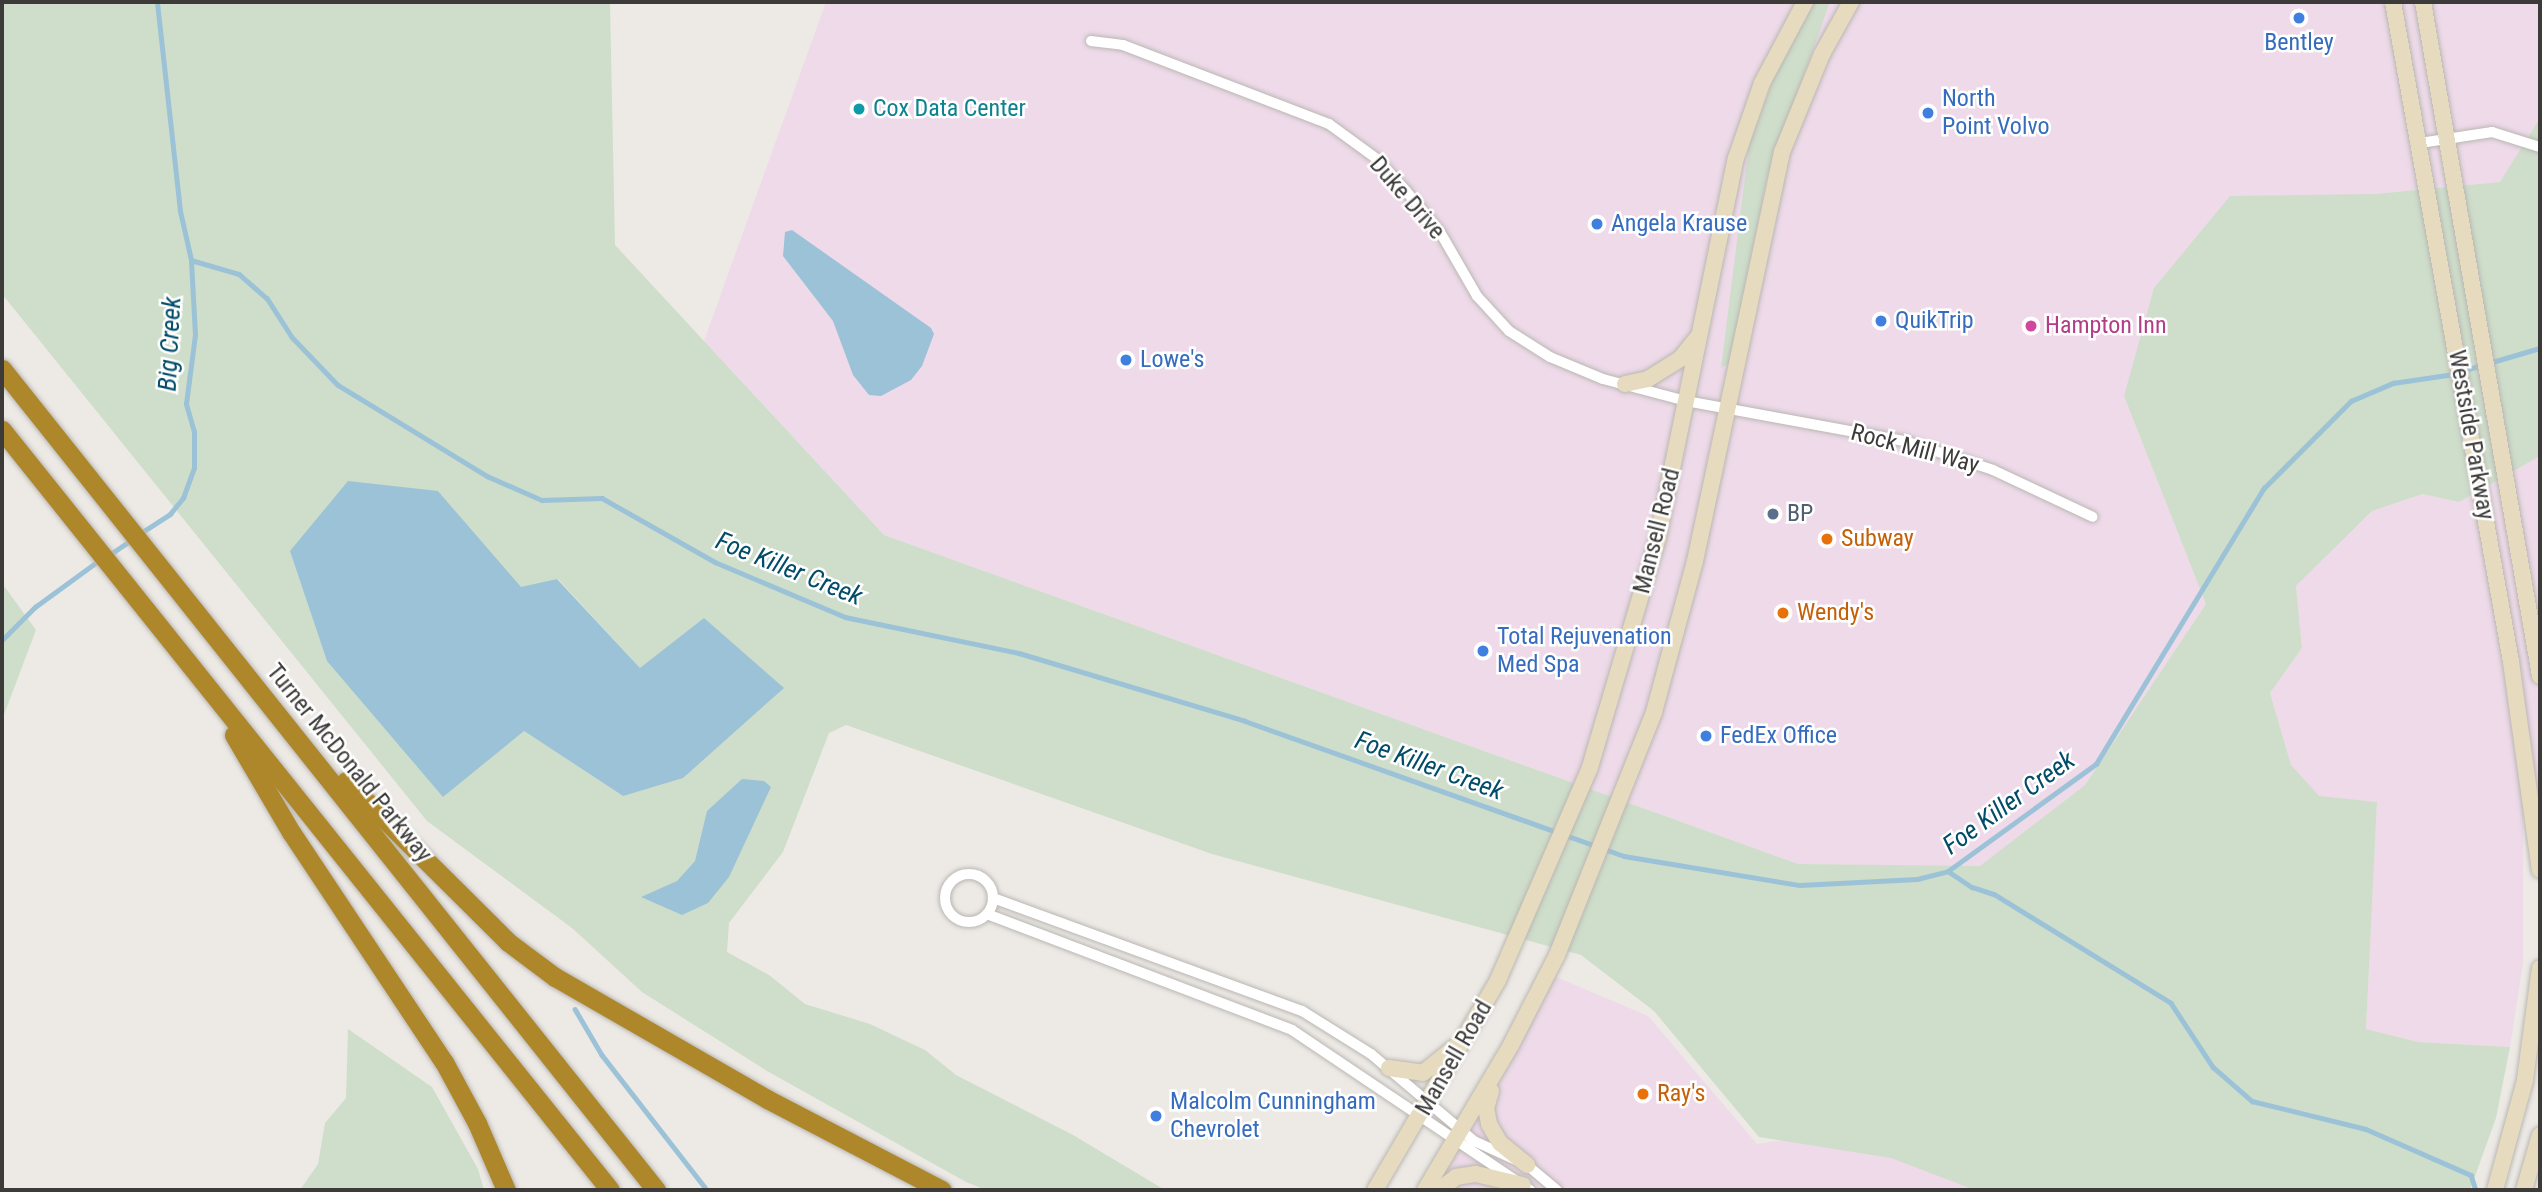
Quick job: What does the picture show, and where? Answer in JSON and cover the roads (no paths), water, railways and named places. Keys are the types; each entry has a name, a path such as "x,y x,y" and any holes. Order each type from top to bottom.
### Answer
{"highway":[{"name":"Turner McDonald Parkway","path":"2,369 656,1190"},
{"path":"2,430 610,1190"},
{"path":"197,674 291,832 444,1062 477,1123 506,1190"},
{"path":"287,725 487,922 546,971 689,1055 942,1190"}],"main road":[{"name":"Mansell Road","path":"1375,1190 1426,1110 1475,1024 1540,891 1590,767 1658,537 1724,204 1747,122 1762,83 1805,2"},
{"name":"Mansell Road","path":"1425,1190 1511,1045 1578,908 1629,781 1680,620 1782,152 1822,54 1852,2"},
{"name":"Westside Parkway","path":"2393,2 2511,662 2540,870"},
{"name":"Westside Parkway","path":"2423,2 2477,318 2536,624 2540,676"},
{"path":"1625,384 1648,379 1679,359 1699,336"},
{"path":"2511,662 2539,656"},
{"path":"2495,1190 2525,1080 2540,968"},
{"path":"1389,1068 1408,1074 1436,1067 1475,1024"},
{"path":"1511,1045 1486,1108 1500,1143 1527,1165"},
{"path":"2524,1190 2540,1135"},
{"path":"1438,1190 1456,1177 1476,1174 1527,1188"}],"street":[{"name":"Duke Drive","path":"1091,41 1124,45 1329,124 1377,159 1406,191 1440,232 1477,296 1509,331 1550,357 1625,384 1686,401"},
{"path":"2420,143 2492,132 2540,148"},
{"name":"Rock Mill Way","path":"1686,401 1905,441 1993,470 2093,517"},
{"path":"969,874 986,880 993,898 987,914 980,920 961,921 948,909 946,894 954,880 969,874"},
{"path":"993,898 1302,1011 1389,1068 1426,1110 1458,1136 1497,1155 1527,1165 1557,1190"},
{"path":"987,914 1292,1030 1426,1110 1527,1188"}],"water":[{"path":"792,230 931,328 934,334 922,366 911,380 881,396 869,395 853,375 833,321 783,256 785,232"},
{"path":"348,481 438,491 521,587 557,579 640,668 704,618 784,688 683,778 623,796 524,731 443,797 327,661 290,551"},
{"path":"742,779 764,781 771,787 729,877 708,903 682,915 641,897 677,881 695,861 707,811"}],"waterway":[{"name":"Big Creek","path":"141,533 170,514 183,498 194,468 194,432 186,404 195,335 191,260 180,211 157,2"},
{"name":"Foe Killer Creek","path":"191,260 239,274 267,298 292,337 338,385 487,476 542,500 602,498 715,562 845,617 1019,653 1245,721 1624,856 1800,885 1917,879 1948,871 2096,764 2264,488 2351,401 2393,383 2448,375 2540,348"},
{"name":"Big Creek","path":"109,555 131,540"},
{"name":"Big Creek","path":"2,640 35,607 98,561"},
{"path":"1948,871 1972,887 1994,894 2171,1003 2213,1067 2252,1101 2366,1129 2471,1175 2476,1190"},
{"path":"575,1009 602,1055 707,1190"}],"place":[{"name":"Bentley","path":"2299,18"},
{"name":"Cox Data Center","path":"859,109"},
{"name":"North Point Volvo","path":"1928,113"},
{"name":"Angela Krause","path":"1597,224"},
{"name":"QuikTrip","path":"1881,321"},
{"name":"Hampton Inn","path":"2031,326"},
{"name":"Lowe's","path":"1126,360"},
{"name":"BP","path":"1773,514"},
{"name":"Subway","path":"1827,539"},
{"name":"Wendy's","path":"1783,613"},
{"name":"Total Rejuvenation Med Spa","path":"1483,651"},
{"name":"FedEx Office","path":"1706,736"},
{"name":"Ray's","path":"1643,1094"},
{"name":"Malcolm Cunningham Chevrolet","path":"1156,1116"}]}
